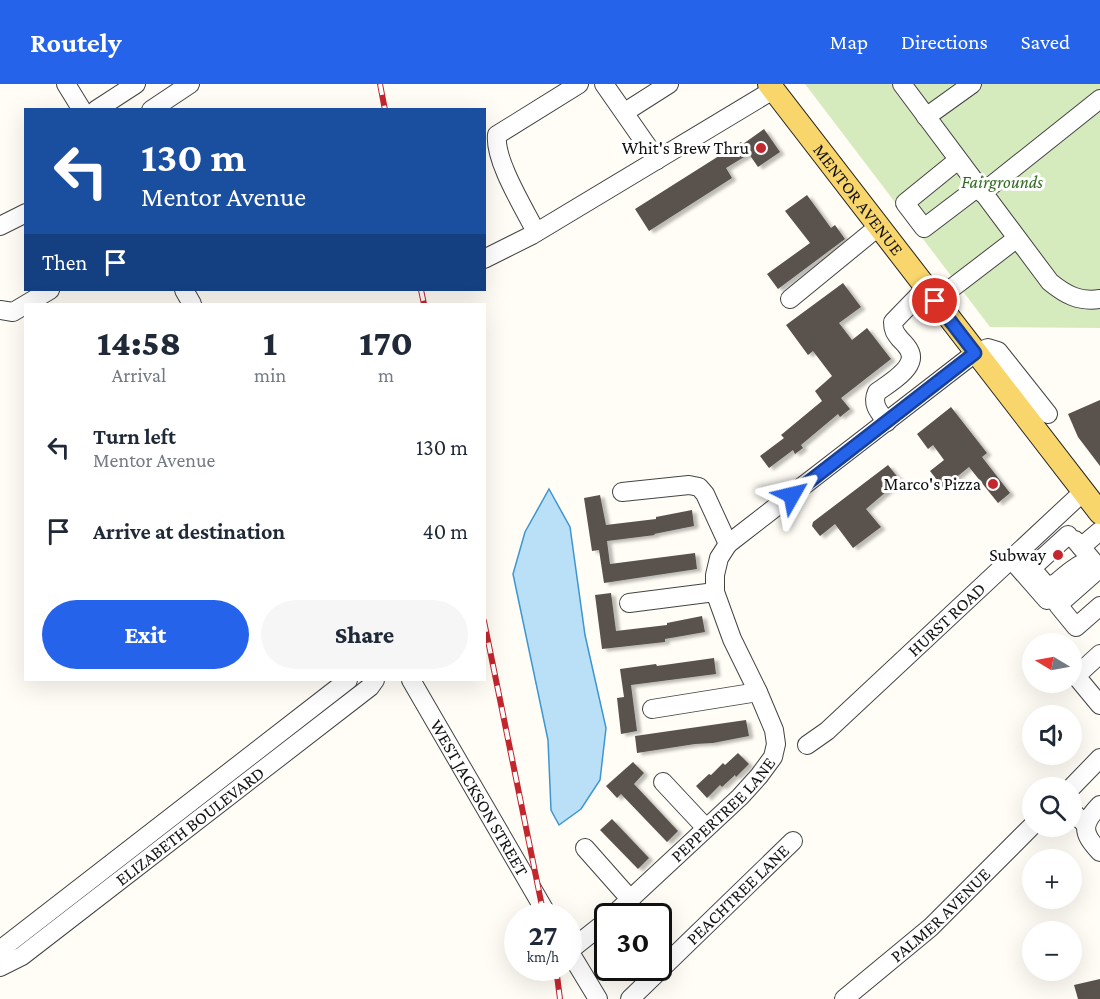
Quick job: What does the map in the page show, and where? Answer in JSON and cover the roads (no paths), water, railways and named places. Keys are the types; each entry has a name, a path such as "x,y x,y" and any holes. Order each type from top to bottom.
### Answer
{"main road":[{"name":"MENTOR AVENUE","path":"771,87 975,353 1020,396 1100,513"}],"street":[{"path":"66,84 81,108"},
{"path":"99,108 136,84"},
{"path":"154,108 190,84"},
{"path":"536,232 499,157 497,135 579,84"},
{"path":"604,84 657,160"},
{"path":"625,112 669,84"},
{"path":"902,84 1050,282 1064,294 1076,299 1100,299"},
{"path":"926,117 964,86"},
{"path":"486,258 536,232 657,160 771,87"},
{"path":"958,160 905,203 924,228 980,190 1100,99"},
{"path":"0,226 24,214"},
{"path":"790,299 878,227"},
{"path":"887,422 876,408 875,397 877,392 906,369 911,356 910,350 894,331 893,322 1016,239"},
{"path":"28,303 48,291"},
{"path":"0,310 13,312 24,305"},
{"path":"622,492 689,485 699,487 705,494 728,544 975,353"},
{"path":"1020,396 1048,414"},
{"name":"HURST ROAD","path":"807,745 827,731 1016,565 1084,491"},
{"path":"1100,531 1058,606 1076,627 1100,606"},
{"path":"1059,536 1088,553 1047,600 1016,565 1059,536"},
{"name":"PEPPERTREE LANE","path":"628,903 753,783 773,757 776,744 774,730 732,639 715,592 715,575 719,558 728,544"},
{"path":"629,603 715,592"},
{"path":"1100,654 1076,675 1100,705"},
{"name":"ELIZABETH BOULEVARD","path":"0,950 347,681"},
{"name":"ELIZABETH BOULEVARD","path":"0,967 22,956 370,687 374,681"},
{"name":"WEST JACKSON STREET","path":"412,681 540,903"},
{"path":"652,709 758,692"},
{"path":"1082,777 1100,758"},
{"path":"663,782 706,828"},
{"path":"1085,824 1100,806"},
{"path":"1082,821 1100,852"},
{"name":"PALMER AVENUE","path":"844,999 931,927 1022,836"},
{"name":"PEACHTREE LANE","path":"630,999 793,841"},
{"path":"585,848 632,900"},
{"path":"582,940 594,931"},
{"path":"582,973 598,999"}],"water":[{"path":"549,489 570,527 585,635 606,728 600,780 581,809 559,825 551,810 548,740 513,574 525,532"}],"railway":[{"path":"380,84 385,108"},
{"path":"421,291 424,303"},
{"path":"486,631 541,903"},
{"path":"558,981 560,999"}],"place":[{"name":"Whit's Brew Thru","path":"761,148"},
{"name":"Marco's Pizza","path":"993,484"},
{"name":"Subway","path":"1058,555"}],"park label":[{"name":"Fairgrounds","path":"1002,182"}]}
